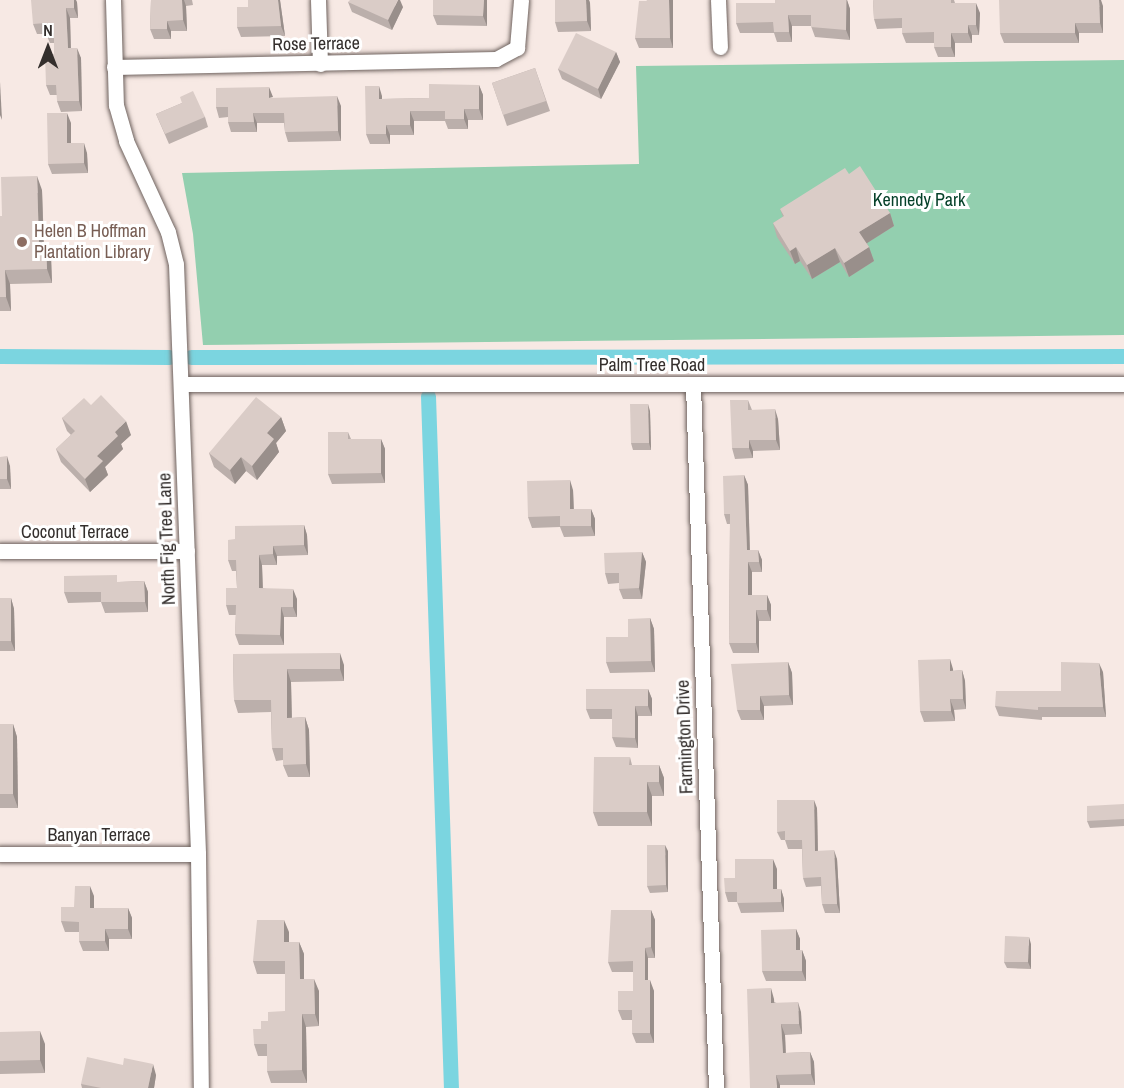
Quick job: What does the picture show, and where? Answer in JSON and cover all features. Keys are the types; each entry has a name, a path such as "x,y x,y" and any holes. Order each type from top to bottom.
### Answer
{"street":[{"name":"North Fig Tree Lane","path":"113,0 116,105 126,141 168,231 176,264 198,854 201,1088"},
{"path":"318,0 320,64"},
{"name":"Rose Terrace","path":"114,67 496,59 518,48 521,0"},
{"path":"718,0 720,47"},
{"name":"Palm Tree Road","path":"181,384 1124,384"},
{"name":"Farmington Drive","path":"693,385 716,1088"},
{"name":"Coconut Terrace","path":"0,551 187,551"},
{"name":"Banyan Terrace","path":"0,854 198,854"}],"green space":[{"name":"Kennedy Park","path":"1124,60 1124,335 203,345 193,234 182,173 639,164 636,66"}],"building":[{"path":"31,0 74,0 74,8 66,8 68,48 77,48 79,101 57,101 56,85 46,85 45,54 54,54 54,33 46,33 46,23 33,24"},
{"path":"151,0 182,0 183,20 167,21 167,29 150,29"},
{"path":"248,0 278,0 281,26 237,27 237,7 248,7"},
{"path":"350,0 398,0 388,20 348,2"},
{"path":"433,0 484,0 483,16 433,15"},
{"path":"555,0 586,0 587,21 555,22"},
{"path":"669,0 670,38 635,38 639,1"},
{"path":"775,0 846,0 846,30 811,27 811,15 788,15 789,32 774,32 773,22 736,23 736,3 775,3"},
{"path":"873,0 951,0 951,3 976,3 976,25 968,25 968,33 951,33 951,47 934,47 934,32 902,33 902,18 874,19"},
{"path":"999,0 1099,0 1100,23 1075,23 1075,33 1000,33"},
{"path":"576,33 616,52 598,89 558,69"},
{"path":"535,68 546,101 503,115 492,83"},
{"path":"429,84 479,85 479,109 464,109 464,119 445,119 445,111 410,111 410,125 386,125 386,134 366,134 365,86 379,86 379,99 429,98"},
{"path":"269,87 269,98 337,96 338,131 285,132 284,113 253,113 254,122 228,122 228,107 216,107 216,88"},
{"path":"193,91 205,117 165,134 156,114 182,103 180,97"},
{"path":"47,113 67,113 67,143 84,143 84,163 48,164"},
{"path":"860,166 890,213 859,232 869,247 844,263 835,248 807,265 796,247 790,251 773,223 784,216 780,209 845,168 849,174"},
{"name":"Helen B Hoffman Plantation Library","path":"37,176 39,244 46,243 47,269 5,270 6,297 0,297 1,177"},
{"path":"101,395 126,421 115,432 118,436 97,456 103,461 85,479 56,449 75,431 62,418 84,398 91,405"},
{"path":"256,397 281,417 267,433 274,439 252,466 241,457 230,470 209,453"},
{"path":"730,400 748,400 748,410 775,409 776,440 749,440 749,448 732,448"},
{"path":"630,404 648,404 649,443 631,443"},
{"path":"328,432 348,432 348,439 381,439 381,473 328,474"},
{"path":"7,456 7,479 0,479 0,457"},
{"path":"744,475 747,550 758,550 759,562 748,562 748,595 767,595 767,610 756,610 756,643 729,643 730,514 724,514 723,476"},
{"path":"570,480 570,509 591,509 591,526 560,526 560,516 528,517 527,481"},
{"path":"304,525 304,545 273,546 273,554 259,555 259,588 293,589 293,607 281,607 280,635 235,634 236,605 226,605 226,588 237,588 236,560 228,560 228,540 235,539 235,526"},
{"path":"642,552 639,588 619,589 619,573 605,573 604,553"},
{"path":"117,575 117,582 144,581 145,602 101,602 101,592 64,592 64,576"},
{"path":"0,598 11,598 11,641 0,641"},
{"path":"650,618 651,661 606,662 606,637 628,637 628,619"},
{"path":"340,653 340,669 287,669 287,718 305,717 306,764 283,765 283,748 272,748 271,700 234,700 233,654"},
{"path":"950,659 950,671 962,670 963,699 950,699 951,711 920,711 918,660"},
{"path":"788,662 789,695 760,696 760,710 737,710 731,664"},
{"path":"1061,662 1099,663 1103,707 1038,707 1038,710 995,706 996,691 1061,691"},
{"path":"586,689 648,689 648,706 635,706 635,738 612,737 612,709 586,709"},
{"path":"0,724 13,724 13,794 0,794"},
{"path":"594,757 630,757 629,765 659,765 659,782 647,782 647,812 593,812"},
{"path":"777,800 814,800 815,851 834,850 837,904 822,904 821,877 803,878 802,840 785,840 785,831 777,832"},
{"path":"1124,804 1124,819 1087,821 1087,806"},
{"path":"647,845 665,845 666,885 647,886"},
{"path":"735,859 773,859 773,889 781,889 781,902 737,903 737,892 725,892 724,878 735,878"},
{"path":"75,886 90,886 90,908 128,908 128,929 105,929 105,941 79,941 79,922 61,921 61,907 74,907"},
{"path":"611,910 651,910 651,947 645,948 645,980 650,980 650,1033 632,1033 632,1010 618,1010 618,991 633,991 633,961 608,962"},
{"path":"257,920 284,920 284,942 299,942 300,979 314,979 315,1014 302,1014 302,1070 267,1071 267,1044 254,1044 253,1029 261,1029 261,1021 268,1021 268,1012 285,1011 285,961 253,961"},
{"path":"796,929 796,950 802,950 802,971 762,971 761,930"},
{"path":"1005,936 1029,937 1028,962 1004,962"},
{"path":"771,988 771,1003 798,1002 799,1024 781,1024 783,1053 810,1052 811,1074 776,1075 777,1088 750,1088 747,989"},
{"path":"40,1031 40,1060 0,1061 0,1032"},
{"path":"87,1057 123,1065 124,1058 153,1064 148,1088 101,1088 81,1084"}],"waterway":[{"path":"0,356 169,357"},
{"path":"191,357 1124,356"},
{"path":"428,396 451,1088"}],"place":[{"name":"Helen B Hoffman Plantation Library","path":"22,242"}]}
